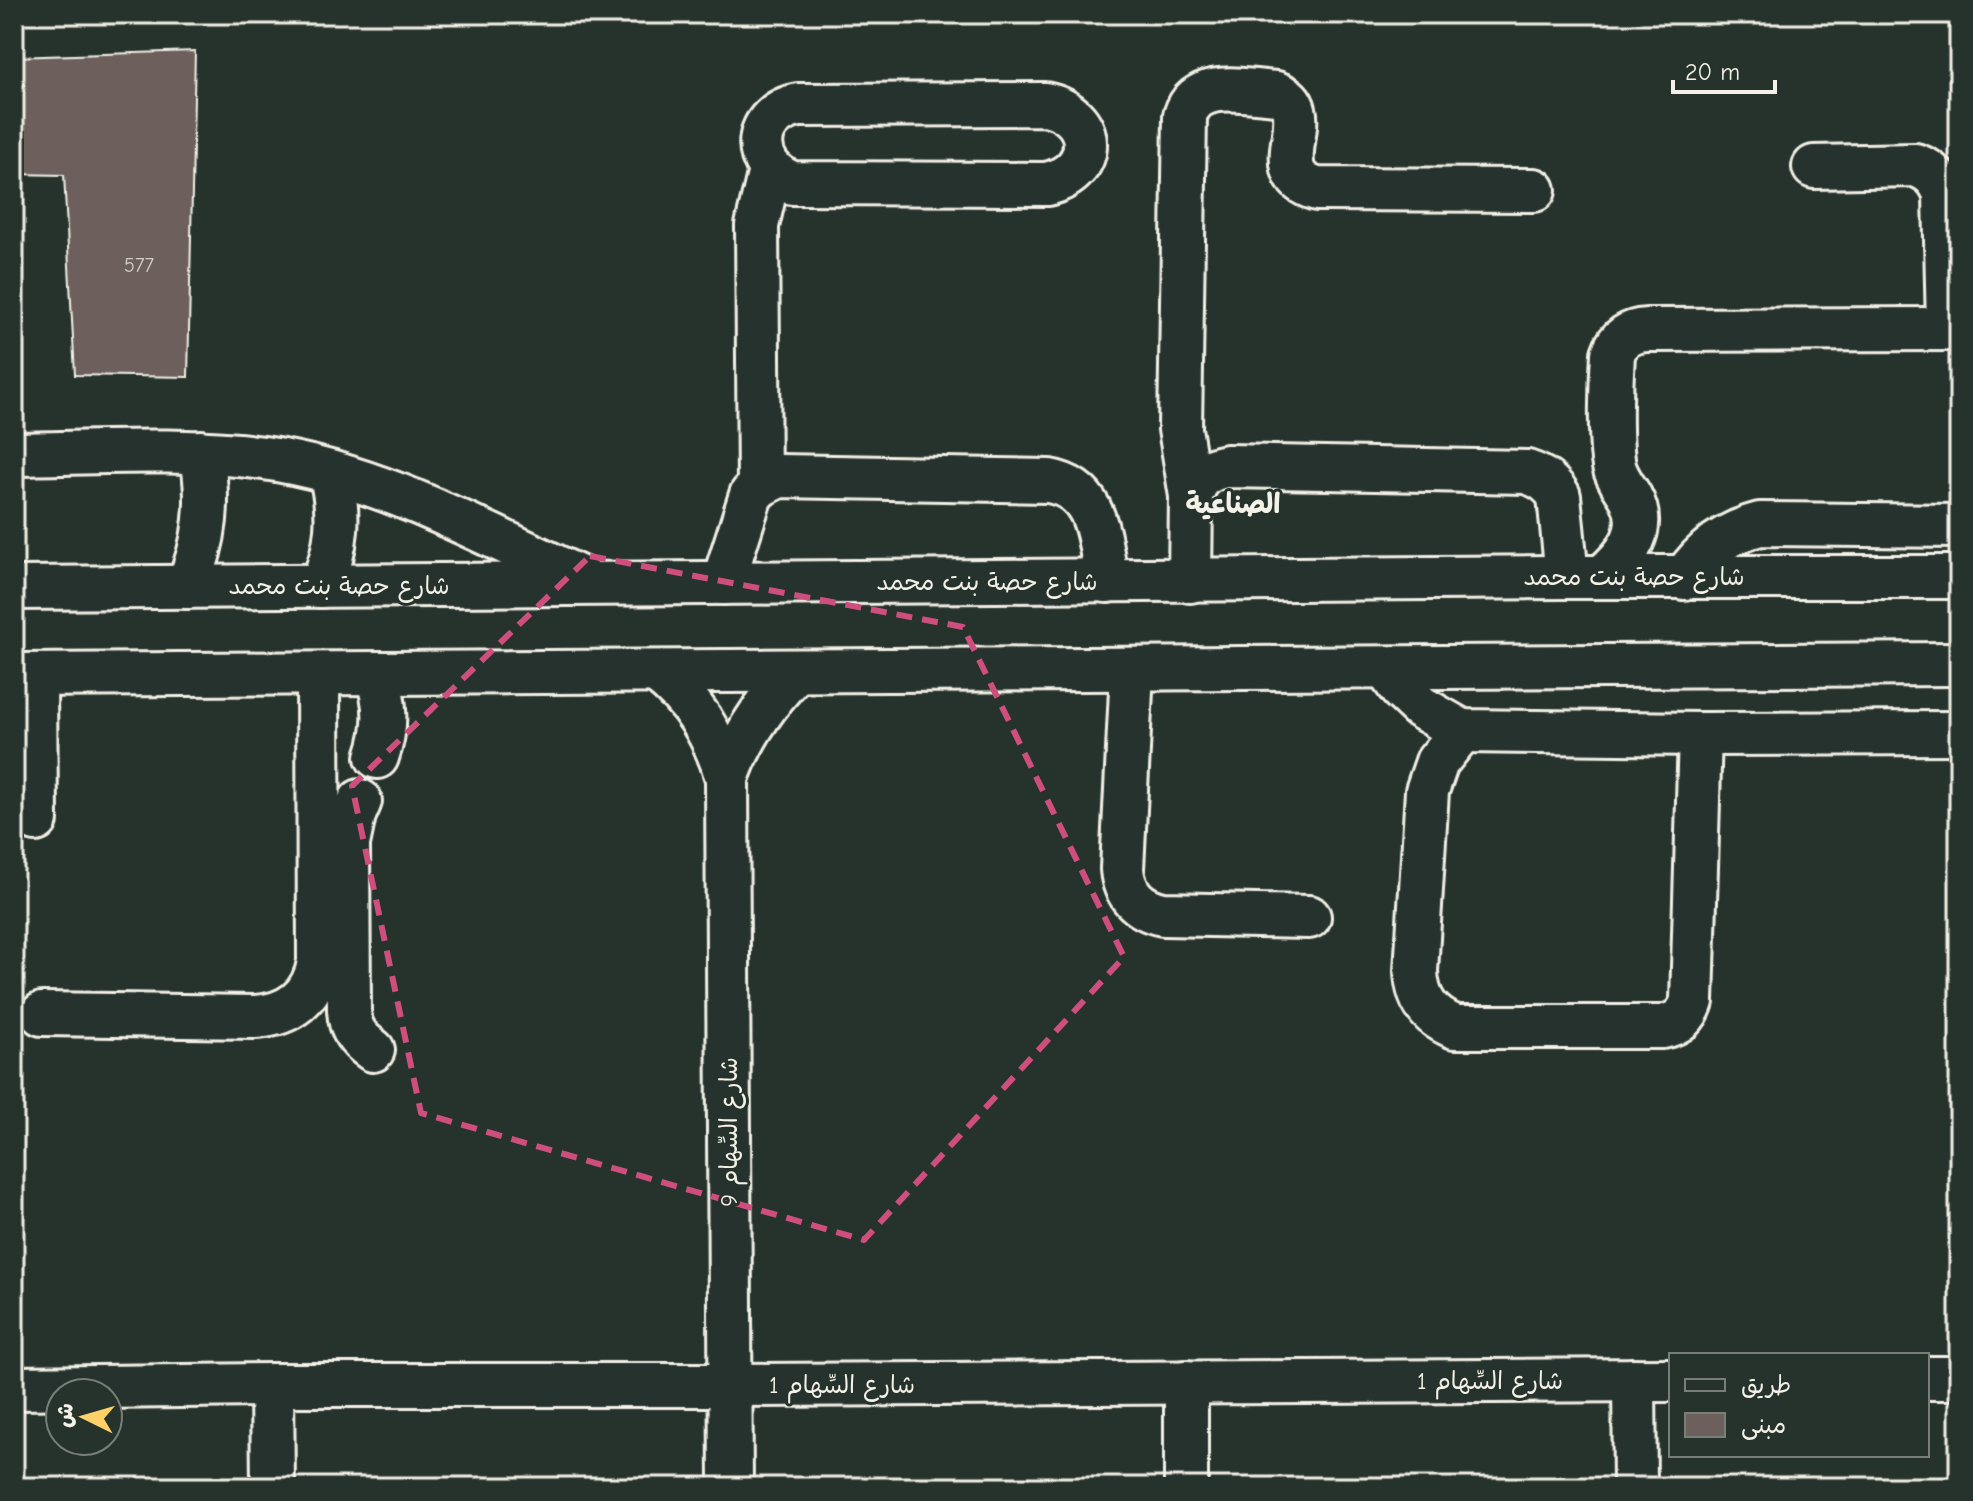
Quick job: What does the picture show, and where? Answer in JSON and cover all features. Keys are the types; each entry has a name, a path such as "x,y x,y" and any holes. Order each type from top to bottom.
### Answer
{"street":[{"path":"1190,581 1191,496 1180,429 1185,116 1192,100 1209,90 1285,96 1292,102 1296,117 1291,163 1294,173 1308,187 1534,190"},
{"path":"759,486 757,226 770,170 761,145 762,133 776,113 799,105 1045,104 1058,106 1070,113 1079,123 1084,137 1080,164 1072,174 1047,184 792,183 780,179 770,170"},
{"path":"1191,496 1200,477 1227,466 1527,472 1545,480 1559,496 1584,577 1626,553 1637,528 1634,505 1618,478 1613,459 1613,354 1628,334 1647,330 1954,329 1945,194 1940,183 1925,168 1915,165 1814,167"},
{"path":"14,454 201,452 266,459 330,473 366,482 415,501 594,584"},
{"path":"187,587 203,544 206,521 207,498 201,452"},
{"path":"321,586 330,564 338,519 330,473"},
{"path":"723,583 746,504 759,486 779,476 1049,481 1064,484 1077,491 1093,513 1107,581"},
{"path":"1684,578 1711,545 1730,534 1760,524 1959,526"},
{"name":"شارع حصة بنت محمد","path":"14,588 1959,577"},
{"path":"36,820 24,675 1959,664"},
{"path":"1386,668 1401,689 1420,707 1462,731 1959,733"},
{"path":"1132,670 1122,869 1132,898 1141,907 1163,914 1309,917"},
{"name":"شارع السِّهام 9","path":"727,778 748,731 796,671"},
{"name":"شارع السِّهام 9","path":"657,672 674,685 702,718 721,756 727,778 731,1487"},
{"path":"42,1014 268,1016 293,1006 303,998 319,962 318,674"},
{"path":"389,755 382,690 394,674"},
{"path":"1462,731 1437,762 1427,791 1416,971 1419,995 1425,1006 1432,1015 1455,1027 1662,1027 1674,1025 1684,1017 1692,1001 1700,734"},
{"path":"360,801 348,844 349,1010 354,1032 373,1050"},
{"path":"1929,1378 1959,1378"},
{"path":"1635,1487 1652,1380"},
{"name":"شارع السِّهام 1","path":"14,1388 1652,1380"},
{"path":"1186,1382 1186,1487"},
{"path":"272,1385 273,1487"}],"highlighted area":[{"path":"590,556 963,627 1124,957 864,1240 421,1113 352,786"}],"building":[{"path":"195,51 188,377 75,375 64,175 14,174 14,57"}],"district":[{"name":"الصناعية","path":"1233,504"}]}
